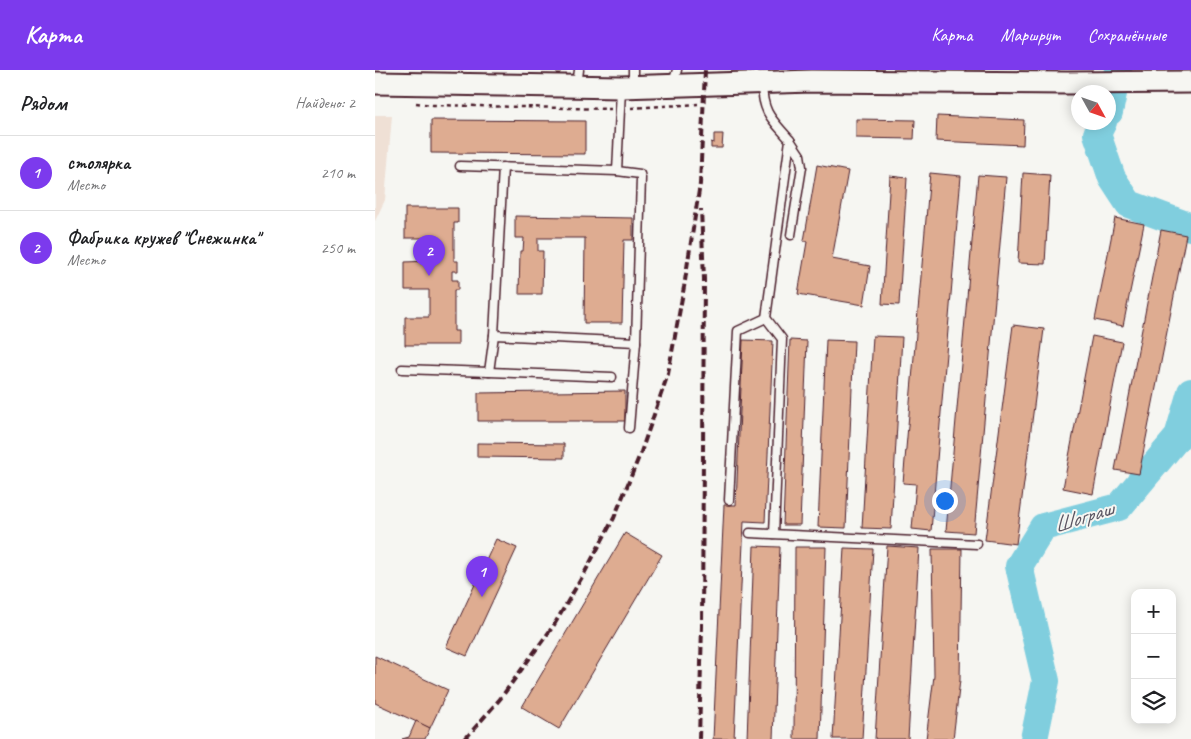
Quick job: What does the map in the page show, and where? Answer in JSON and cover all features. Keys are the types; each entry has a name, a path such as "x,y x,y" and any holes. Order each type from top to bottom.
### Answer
{"street":[{"path":"375,83 478,80 526,81 578,78 629,81 674,77 762,83 812,76 976,79 1067,83 1191,82"}],"lane":[{"path":"617,171 629,81"},
{"path":"762,83 762,99 765,109 800,155 802,167 791,235"},
{"path":"774,534 782,339 766,318 790,140"},
{"path":"460,166 617,171 637,172 640,174 636,342 629,428"},
{"path":"489,372 494,335 503,167"},
{"path":"729,500 738,331 766,318"},
{"path":"494,335 636,342"},
{"path":"402,369 612,377"},
{"path":"750,533 977,544"}],"shaded area":[{"path":"375,115 392,115 385,200 375,221"}],"building":[{"path":"937,116 1024,120 1023,145 936,141"},
{"path":"856,119 915,120 914,139 856,138"},
{"path":"431,120 585,121 585,154 431,153"},
{"path":"714,134 723,134 722,148 711,148 711,142 714,143"},
{"path":"817,165 848,171 832,259 870,266 864,305 798,294 807,242 804,241"},
{"path":"930,173 961,176 931,531 912,529 916,484 903,483"},
{"path":"1023,173 1050,175 1045,264 1018,263"},
{"path":"978,175 1006,177 974,533 946,531"},
{"path":"890,176 907,178 899,305 882,304"},
{"path":"405,208 458,208 458,223 454,223 454,261 458,261 458,271 452,271 452,280 458,280 458,290 454,290 454,331 458,331 458,345 405,345 405,317 429,317 429,290 405,290 405,262 429,261 429,238 405,238"},
{"path":"515,216 633,218 633,240 624,240 622,323 584,323 585,238 538,238 538,251 543,251 542,294 519,294 520,251 523,251 524,238 515,238"},
{"path":"1115,218 1144,224 1123,326 1095,320"},
{"path":"1161,230 1186,235 1139,474 1115,470"},
{"path":"1013,325 1044,329 1016,544 985,540"},
{"path":"873,336 902,337 891,529 862,528"},
{"path":"1092,336 1122,342 1093,494 1063,488"},
{"path":"743,340 773,341 765,522 744,521 734,739 713,739 724,505 736,505"},
{"path":"790,340 807,341 800,525 783,525"},
{"path":"826,340 854,341 846,528 818,527"},
{"path":"625,391 625,421 478,421 478,393"},
{"path":"477,443 564,444 564,458 477,457"},
{"path":"625,533 662,555 559,729 522,707"},
{"path":"496,539 517,548 467,656 446,647"},
{"path":"754,546 780,547 773,739 747,739"},
{"path":"887,546 919,548 908,739 875,739"},
{"path":"795,547 826,547 820,739 794,739"},
{"path":"844,548 873,549 862,739 833,739"},
{"path":"932,549 962,549 960,680 953,739 926,739 934,676"},
{"path":"375,656 448,690 430,728 375,703"},
{"path":"416,721 430,728 425,739 402,739 409,737"}],"waterway":[{"name":"Шограш","path":"1115,85 1118,70"},
{"name":"Шограш","path":"1099,130 1097,134 1112,178 1129,204 1191,227"},
{"name":"Шограш","path":"1034,739 1046,681 1019,566 1043,527 1119,507 1178,437 1191,392"}],"railway":[{"path":"465,739 500,699 554,625 614,518 641,452 668,374 684,287 700,184 705,70"},
{"path":"699,739 702,626 704,279 701,209"}],"place":[{"name":"Фабрика кружев \"Снежинка\"","path":"429,276"},
{"name":"столярка","path":"482,597"}]}
